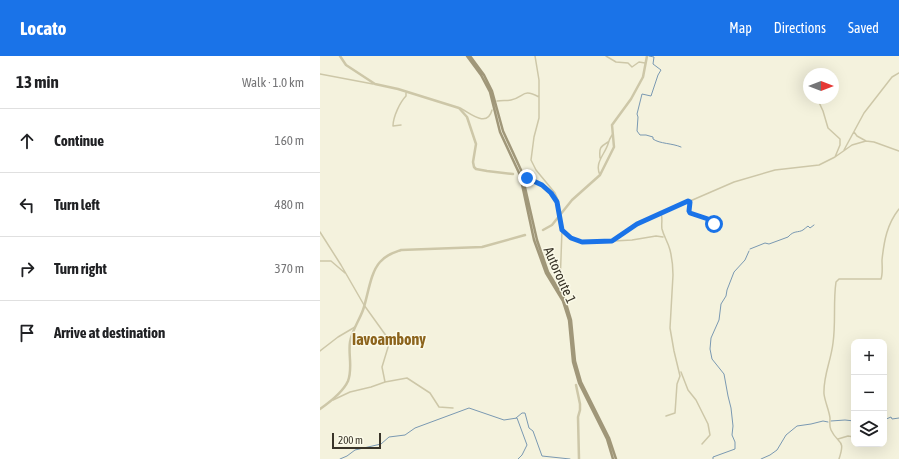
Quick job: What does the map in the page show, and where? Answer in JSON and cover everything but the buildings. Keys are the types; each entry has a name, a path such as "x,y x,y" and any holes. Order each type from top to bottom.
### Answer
{"main road":[{"name":"Autoroute 1","path":"469,56 484,75 492,91 503,131 521,170 537,240 548,272 565,300 571,320 575,361 581,382 609,438 614,459"}],"street":[{"path":"340,56 346,65 375,84"},
{"path":"535,56 539,75 539,118 534,137 531,160 536,170 555,193 558,200 562,230 560,285"},
{"path":"606,56 616,62 628,63 632,66 639,62 646,63"},
{"path":"543,230 552,225 572,200 600,175 614,147 612,125 634,94 645,73 647,56"},
{"path":"843,152 864,113 892,77 899,73"},
{"path":"320,74 406,91 462,108 474,117 484,118 490,116 492,110"},
{"path":"401,125 393,126 393,120 403,99 406,96 406,91"},
{"path":"497,101 512,100 520,95 530,92 539,96"},
{"path":"820,104 824,110 828,128 840,139 840,145 835,157"},
{"path":"459,108 467,116 475,139 474,167 476,169 487,171 513,174"},
{"path":"854,132 866,141"},
{"path":"600,160 600,148 609,140 613,133"},
{"path":"600,175 597,170 600,160 608,146 609,140"},
{"path":"612,241 637,224 734,182 768,172 819,165 835,157 852,145 866,141 874,142 899,151"},
{"path":"527,178 547,189 559,207"},
{"path":"688,201 690,202 690,213 708,219 715,225"},
{"path":"839,459 842,443 830,428 830,419 826,407 824,381 833,343 836,282 839,279 881,279 882,259 887,231 892,219 899,209"},
{"path":"661,214 662,228 670,250 672,266 673,275 670,328 680,376 677,384 675,412 666,416"},
{"path":"562,230 571,238 582,242 632,240 656,236 664,237"},
{"path":"320,232 364,305 387,337 389,344 382,367 385,382"},
{"path":"320,409 338,395 348,382 350,370 350,341 364,305 375,269 379,262 389,254 401,250 488,246 525,235"},
{"path":"320,261 331,261 345,273"},
{"path":"320,351 338,337 355,327"},
{"path":"679,371 688,390 696,400 709,427 710,435 702,444"},
{"path":"331,400 350,392 371,388 385,382 407,378 430,392 439,407 453,408"},
{"path":"576,385 580,404 578,417 579,459"},
{"path":"838,439 851,436"}],"waterway":[{"path":"649,56 654,57 653,64 661,70 651,96 642,94 637,114 637,131 640,135 653,137 653,139 659,142 681,147"},
{"path":"750,249 765,243 769,244 788,237 794,232 804,230 808,226 810,228 814,225"},
{"path":"713,459 713,457 735,449 735,442 732,435 733,426 731,408 724,374 712,359 710,349 711,338 719,320 721,304 726,296 734,272 745,260 749,251"},
{"path":"340,459 355,450 381,444 389,437 405,435 415,428 469,408 504,420 517,418 527,445 522,455 518,459"},
{"path":"516,418 522,413 525,413 529,428 533,431 542,456 570,459"},
{"path":"887,419 891,417 892,419 899,418"},
{"path":"761,459 777,450 786,435 797,426 823,421 828,422"},
{"path":"831,421 851,421"}],"district":[{"name":"Iavoambony","path":"389,339"}],"route":[{"path":"527,178 536,181 551,193 557,202 562,230 571,238 582,242 612,241 637,224 688,201 690,202 690,213 708,219 714,224"}]}
